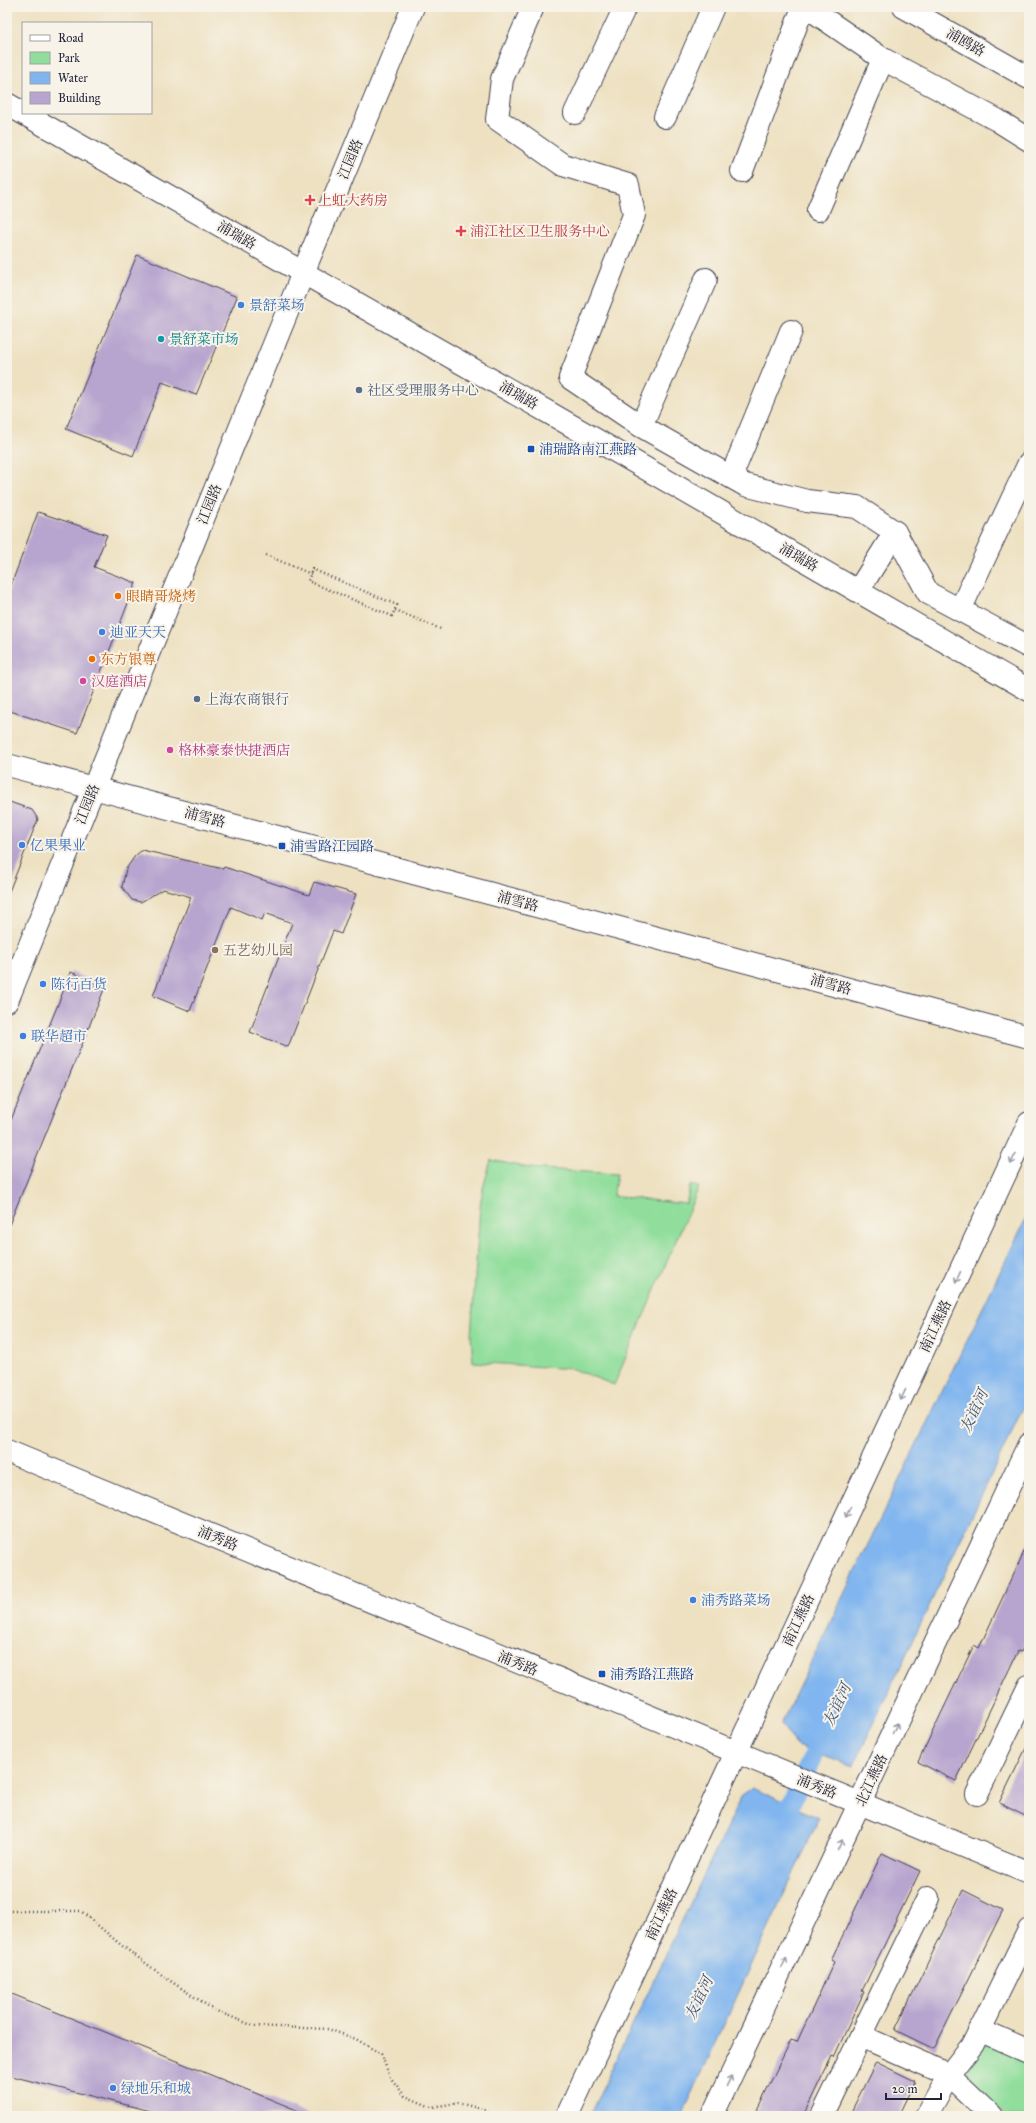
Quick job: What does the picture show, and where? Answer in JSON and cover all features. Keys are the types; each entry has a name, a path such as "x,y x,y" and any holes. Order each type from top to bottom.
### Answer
{"street":[{"name":"江园路","path":"7,1001 303,273 414,7"},
{"path":"532,7 502,79 497,119 563,164 628,185 634,215 570,378 641,426 745,485 807,501 857,507 895,532 928,593 1029,647"},
{"path":"576,114 625,7"},
{"path":"665,117 713,7"},
{"path":"742,171 803,7"},
{"path":"807,7 883,59 997,120 1029,140"},
{"name":"浦鸥路","path":"904,7 1029,78"},
{"path":"818,210 883,59"},
{"name":"浦瑞路","path":"7,104 22,113"},
{"name":"浦瑞路","path":"25,114 1029,690"},
{"path":"641,426 706,279"},
{"path":"731,477 791,331"},
{"path":"960,610 1029,463"},
{"path":"858,591 895,532"},
{"name":"浦雪路","path":"7,764 1029,1037"},
{"name":"南江燕路","path":"567,2116 1029,1124"},
{"name":"北江燕路","path":"712,2116 1029,1444"},
{"name":"浦秀路","path":"7,1451 1029,1873"},
{"path":"977,1794 1029,1686"},
{"path":"822,2116 928,1898"},
{"path":"926,2116 949,2075 964,2057 980,2030 1029,1930"},
{"path":"980,2030 1029,2052"},
{"path":"862,2036 949,2075 992,2116"}],"path":[{"path":"266,555 311,574"},
{"path":"312,569 397,605 395,610 392,616 308,581 312,569"},
{"path":"395,610 443,630"},
{"path":"7,1911 81,1911 128,1950 214,2010 254,2026 328,2029 356,2039 381,2054 390,2077 405,2096 431,2107 458,2103 486,2110 492,2116"}],"green space":[{"path":"491,1160 529,1168 617,1174 613,1196 686,1204 690,1185 699,1187 614,1385 573,1369 473,1362 471,1335 480,1207 483,1188"},
{"path":"986,2041 1029,2061 1029,2116 1005,2116 964,2073 973,2063"}],"water":[{"path":"1029,1212 1029,1395 853,1767 797,1746 781,1724"},
{"path":"752,1788 819,1818 682,2116 589,2116 742,1795"}],"building":[{"name":"景舒菜市场","path":"137,255 237,297 196,395 162,382 133,456 66,429"},
{"path":"38,512 107,535 94,567 136,583 77,733 7,710 7,596"},
{"path":"7,801 32,810 38,819 8,894"},
{"path":"142,850 223,869 224,867 309,895 314,882 356,894 341,934 333,931 288,1047 250,1032 292,923 265,913 262,920 231,907 190,1011 153,996 191,897 163,889 141,902 132,900 122,887 126,869 135,856"},
{"path":"71,972 105,987 7,1230 7,1130"},
{"path":"1029,1541 1029,1635 1021,1652 1018,1651 956,1781 918,1762 974,1645 979,1648"},
{"path":"1029,1742 1029,1818 999,1803"},
{"path":"882,1853 920,1871 862,1991 864,1992 834,2057 832,2056 803,2116 754,2116 791,2040 797,2042 834,1962 831,1960"},
{"path":"963,1890 1003,1910 934,2049 895,2030"},
{"path":"7,1992 309,2116 171,2116 7,2075"},
{"path":"876,2062 915,2081 898,2116 849,2116"}],"waterway":[{"name":"友谊河","path":"779,1829 825,1730"}],"place":[{"name":"上虹大药房","path":"310,200"},
{"name":"浦江社区卫生服务中心","path":"461,231"},
{"name":"景舒菜场","path":"241,305"},
{"name":"景舒菜市场","path":"161,339"},
{"name":"社区受理服务中心","path":"359,390"},
{"name":"浦瑞路南江燕路","path":"531,449"},
{"name":"眼睛哥烧烤","path":"118,596"},
{"name":"迪亚天天","path":"102,632"},
{"name":"东方银尊","path":"92,659"},
{"name":"汉庭酒店","path":"83,681"},
{"name":"上海农商银行","path":"197,699"},
{"name":"格林豪泰快捷酒店","path":"170,750"},
{"name":"亿果果业","path":"22,845"},
{"name":"浦雪路江园路","path":"282,846"},
{"name":"五艺幼儿园","path":"215,950"},
{"name":"陈行百货","path":"43,984"},
{"name":"联华超市","path":"23,1036"},
{"name":"浦秀路菜场","path":"693,1600"},
{"name":"浦秀路江燕路","path":"602,1674"},
{"name":"绿地乐和城","path":"113,2088"}]}
